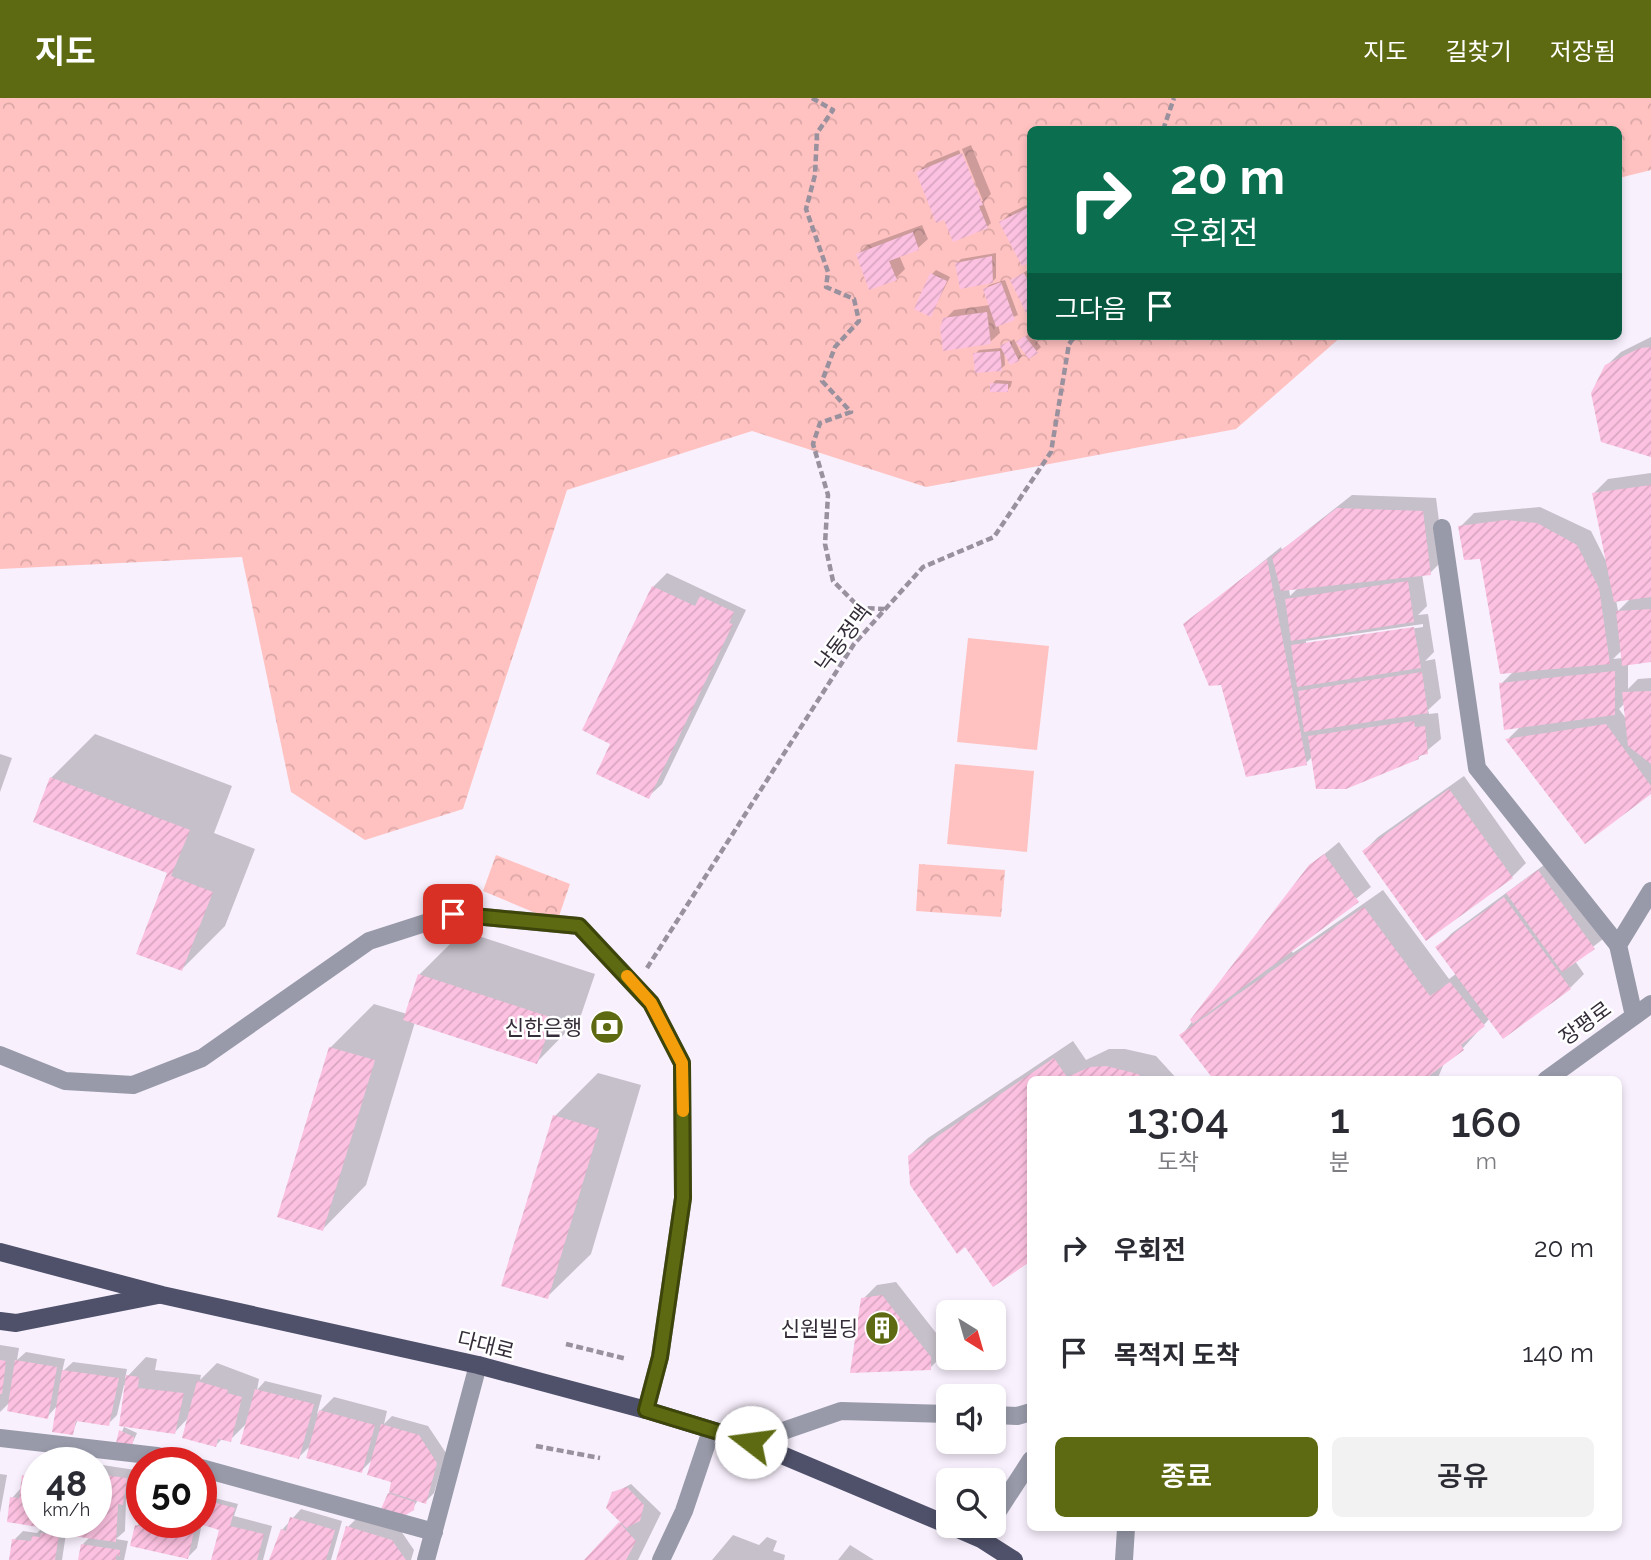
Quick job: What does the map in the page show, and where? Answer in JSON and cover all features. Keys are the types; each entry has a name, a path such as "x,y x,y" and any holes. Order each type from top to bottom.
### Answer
{"main road":[{"name":"다대로","path":"0,1252 162,1295 478,1365 646,1410 751,1442 936,1519"},
{"path":"0,1321 16,1323 162,1295"},
{"name":"다대로","path":"991,1538 1014,1560"}],"street":[{"path":"1442,528 1477,768 1618,945 1634,1016"},
{"path":"1618,945 1651,891"},
{"path":"0,1055 65,1081 132,1085 202,1058 369,941 453,914 579,926 651,1003 682,1063 683,1198 660,1357 646,1410"},
{"name":"장평로","path":"1552,1076 1651,1004"},
{"path":"426,1560 478,1365"},
{"path":"751,1442 841,1411 936,1414"},
{"path":"1006,1416 1027,1413"},
{"path":"661,1560 684,1511 711,1431"},
{"path":"0,1438 126,1452"},
{"path":"1006,1499 1027,1466"},
{"path":"217,1472 434,1532"},
{"path":"1124,1560 1126,1531"}],"path":[{"path":"812,98 833,110 817,133 815,174 806,209 828,272 826,288 853,299 859,321 835,347 822,381 851,412 820,423 813,444 828,495 825,544 833,582 860,608 885,609"},
{"path":"1164,126 1174,98"},
{"name":"낙동정맥","path":"637,988 660,944 853,644 922,567 994,537 1051,452 1069,344 1072,340"},
{"path":"566,1344 627,1359"},
{"path":"536,1446 600,1458"}],"green space":[{"path":"0,98 1651,98 1651,170 1622,177 1622,126 1027,126 1027,340 1337,340 1236,429 926,487 752,431 567,490 463,809 365,840 291,792 242,557 0,569"},
{"path":"968,638 1049,646 1037,750 957,742"},
{"path":"955,764 1034,771 1027,852 947,844"},
{"path":"496,855 570,884 557,922 483,891"},
{"path":"919,864 1005,870 1001,917 916,911"}],"building":[{"path":"962,153 983,205 979,206 988,228 953,242 944,220 936,223 916,172"},
{"path":"1027,208 1027,264 1022,266 999,222"},
{"path":"913,232 919,250 889,261 897,280 869,290 856,254"},
{"path":"992,256 993,283 960,289 955,263"},
{"path":"930,273 947,281 931,317 914,309"},
{"path":"1024,273 1027,279 1026,313 1010,280"},
{"path":"1001,282 1015,320 996,327 983,289"},
{"path":"987,312 991,344 943,351 940,328 943,318"},
{"path":"1025,336 1038,353 1029,359 1016,342"},
{"path":"1009,341 1019,361 1010,365 1000,346"},
{"path":"1651,347 1651,457 1601,442 1591,393 1605,365 1640,348"},
{"path":"1000,351 1002,371 975,373 973,353"},
{"path":"990,383 1008,384 1008,392 990,392"},
{"path":"1651,485 1651,597 1614,602 1592,493"},
{"path":"1337,508 1423,511 1431,575 1281,591 1272,557"},
{"path":"1506,520 1537,523 1577,545 1599,588 1610,664 1500,674 1480,559 1464,560 1458,526"},
{"path":"1267,559 1307,765 1246,777 1221,685 1209,686 1183,624"},
{"path":"1408,581 1414,622 1291,641 1285,599"},
{"path":"652,586 695,606 700,596 734,612 729,623 733,624 649,799 596,774 610,744 582,730"},
{"path":"1651,609 1651,662 1622,666 1616,611"},
{"path":"1414,627 1421,668 1297,687 1291,645"},
{"path":"1615,671 1615,715 1504,730 1499,683"},
{"path":"1422,672 1428,713 1304,732 1298,691"},
{"path":"1651,691 1651,764 1628,746 1622,692"},
{"path":"1414,721 1415,727 1425,726 1428,754 1346,789 1316,789 1308,736"},
{"path":"1606,724 1651,786 1651,794 1585,844 1505,739"},
{"path":"50,777 190,830 171,876 213,892 182,971 136,954 167,873 33,822"},
{"path":"1449,789 1513,878 1426,941 1362,851"},
{"path":"1324,854 1359,902 1193,1024 1190,1020 1309,865"},
{"path":"1538,870 1595,949 1562,972 1506,893"},
{"path":"1504,897 1571,989 1503,1039 1435,947"},
{"path":"1364,907 1430,996 1450,982 1485,1026 1461,1045 1464,1050 1430,1076 1211,1076 1179,1035"},
{"path":"418,974 553,1018 537,1064 403,1020"},
{"path":"329,1047 375,1060 323,1231 277,1217"},
{"path":"1054,1058 1066,1076 1027,1076"},
{"path":"1106,1066 1140,1076 1069,1076 1090,1067"},
{"path":"1027,1076 1027,1264 993,1287 965,1247 957,1254 910,1185 908,1156"},
{"path":"553,1115 599,1129 548,1299 501,1286"},
{"name":"신원빌딩","path":"882,1295 931,1357 931,1370 850,1373 861,1298"},
{"path":"0,1360 6,1361 2,1394 0,1394"},
{"path":"15,1360 57,1367 48,1419 7,1411"},
{"path":"62,1370 119,1378 109,1426 76,1421 73,1435 52,1432"},
{"path":"126,1375 139,1377 138,1388 184,1393 175,1434 119,1426"},
{"path":"197,1381 242,1397 231,1442 218,1439 216,1447 182,1438"},
{"path":"255,1389 314,1404 299,1459 240,1444"},
{"path":"319,1410 375,1425 362,1473 306,1458"},
{"path":"381,1424 419,1435 437,1463 426,1504 389,1492 391,1482 367,1475"},
{"path":"119,1430 134,1437 132,1446 116,1443"},
{"path":"112,1476 126,1478 123,1505 118,1504 116,1542 87,1538 112,1538"},
{"path":"21,1483 21,1524 7,1522 10,1497 19,1498"},
{"path":"627,1487 644,1505 640,1521 626,1528 606,1508 612,1492"},
{"path":"388,1493 415,1502 414,1510 404,1516 381,1509"},
{"path":"217,1503 235,1508 230,1526 264,1534 257,1560 211,1560 219,1530"},
{"path":"290,1517 335,1530 326,1560 269,1560 281,1529 286,1531"},
{"path":"619,1522 636,1541 626,1560 584,1560"},
{"path":"346,1526 392,1540 406,1560 336,1560"},
{"path":"32,1538 59,1538 55,1560 9,1560 12,1539 31,1541"},
{"path":"132,1538 193,1538 188,1559 130,1546"},
{"path":"81,1544 120,1550 120,1556 116,1555 116,1560 78,1560"}],"slow traffic":[{"path":"627,976 651,1003 682,1063 683,1111"}],"place":[{"name":"신한은행","path":"607,1027"},
{"name":"신원빌딩","path":"882,1328"}],"route":[{"path":"453,914 579,926 651,1003 682,1063 683,1198 660,1357 646,1410 751,1442"}]}
